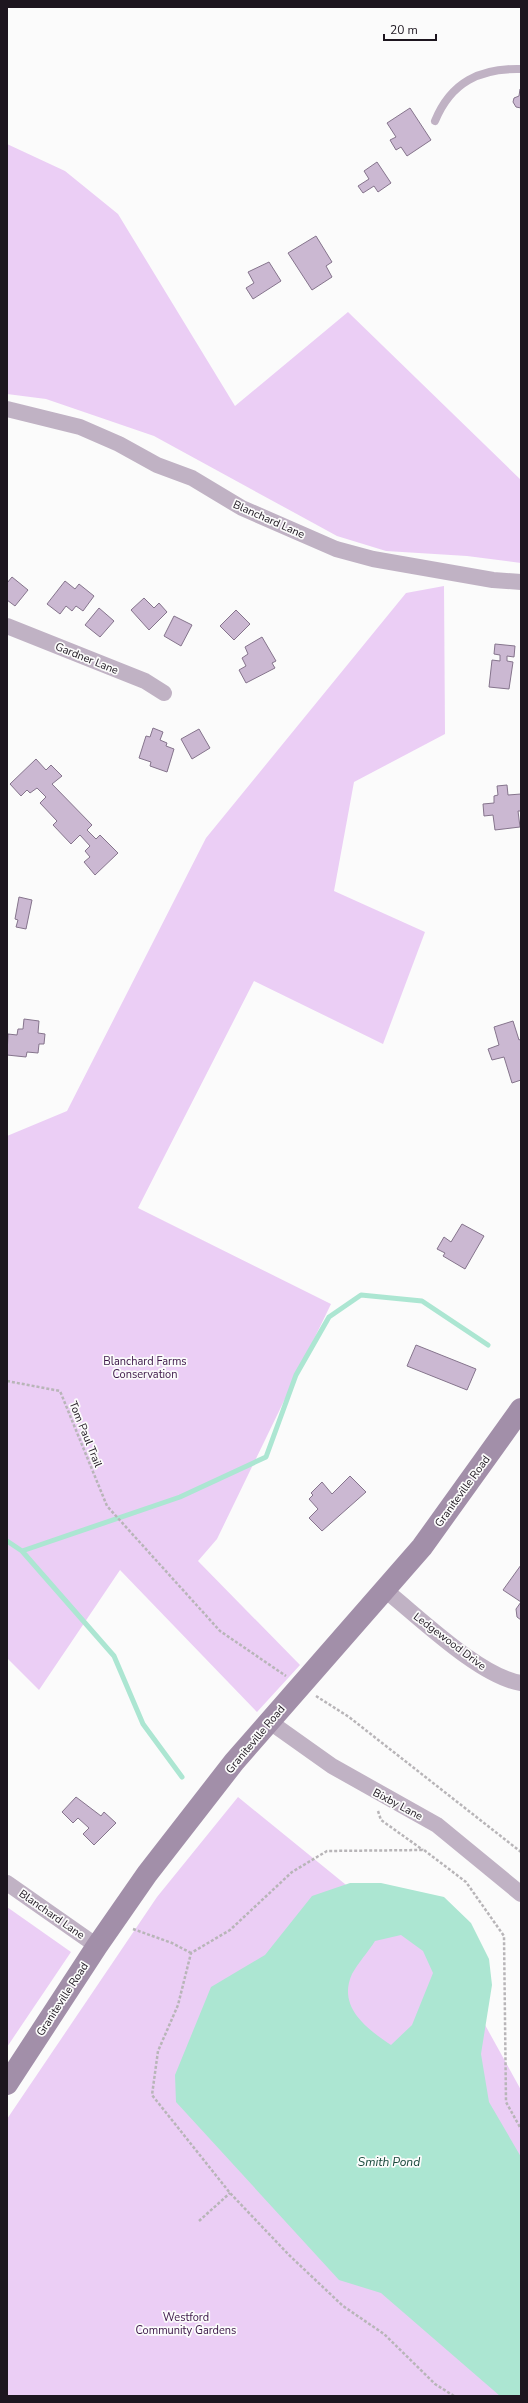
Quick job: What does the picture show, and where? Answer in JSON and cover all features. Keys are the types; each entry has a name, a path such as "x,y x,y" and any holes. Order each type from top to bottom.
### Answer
{"main road":[{"name":"Graniteville Road","path":"7,2084 97,1946 147,1874 234,1762 422,1547 521,1409"}],"street":[{"name":"Blanchard Lane","path":"7,409 80,427 119,444 157,465 192,478 242,508 336,549 373,559 493,580 521,582"},
{"name":"Gardner Lane","path":"7,626 145,681 164,693"},
{"name":"Ledgewood Drive","path":"385,1590 478,1665 496,1674 521,1683"},
{"name":"Bixby Lane","path":"270,1722 332,1766 368,1788 437,1825 521,1894"},
{"name":"Blanchard Lane","path":"7,1883 97,1946"}],"lane":[{"path":"435,121 442,104 453,90 459,86 476,76 505,69 521,69"}],"path":[{"name":"Tom Paul Trail","path":"7,1381 60,1391 109,1509 126,1527"},
{"path":"368,1788 381,1820 466,1882 504,1936 506,2102 521,2129"},
{"path":"424,1850 328,1851 292,1872 230,1930 191,1953 178,2005 158,2051 152,2095 230,2193 289,2255 343,2306 384,2334 435,2384 454,2396"},
{"path":"114,1922 172,1943 191,1953"},
{"path":"199,2221 230,2193"}],"green space":[{"path":"7,144 65,171 118,214 235,406 348,312 521,480 521,563 467,556 386,551 337,536 154,436 46,399 7,394"},
{"name":"Blanchard Farms Conservation","path":"444,586 445,734 354,782 334,891 425,932 383,1044 254,981 138,1208 331,1304 217,1539 198,1561 300,1665 257,1712 120,1570 39,1690 7,1658 7,1136 67,1111 206,838 406,593"},
{"name":"Westford Community Gardens","path":"238,1797 458,1976 521,2090 521,2396 7,2396 7,2119 157,1897"},
{"path":"7,1907 71,1952 7,2047"}],"water":[{"name":"Smith Pond","path":"350,1883 381,1883 444,1897 471,1923 489,1959 492,1985 481,2054 489,2102 521,2157 521,2396 500,2396 381,2293 339,2280 176,2102 175,2075 211,1987 265,1955 312,1896","holes":["401,1935 423,1951 433,1973 412,2025 391,2045 364,2024 351,2007 348,1997 348,1986 352,1974 375,1941"]}],"building":[{"path":"520,89 521,108 516,107 513,102 514,98 519,96"},
{"path":"410,108 431,140 407,156 401,147 396,150 390,140 396,137 387,123"},
{"path":"377,162 391,183 378,192 374,186 363,193 358,186 369,179 364,171"},
{"path":"316,236 332,262 326,266 332,277 312,290 288,253"},
{"path":"269,262 281,281 253,299 246,288 254,283 248,272"},
{"path":"12,577 28,590 15,606 7,600 7,583"},
{"path":"65,581 75,589 79,584 94,596 83,611 76,606 72,611 66,606 60,614 47,604"},
{"path":"144,598 154,608 159,603 167,612 149,630 131,610"},
{"path":"99,608 114,621 100,637 85,625"},
{"path":"236,610 250,624 234,640 220,626"},
{"path":"174,616 192,625 181,646 164,636"},
{"path":"262,637 276,661 272,663 275,668 246,683 239,670 246,666 242,658 248,654 245,647"},
{"path":"495,644 515,646 514,657 507,656 507,661 513,662 509,689 489,687 492,660 500,661 500,655 494,654"},
{"path":"153,728 163,732 160,740 167,743 166,746 174,749 167,772 150,766 151,762 139,758 146,736 150,737"},
{"path":"199,729 210,748 192,759 181,739"},
{"path":"36,759 46,770 51,765 62,776 52,784 92,825 87,830 96,839 100,835 118,853 95,875 84,862 90,857 85,851 90,846 80,835 71,844 53,825 57,821 40,803 46,797 37,788 30,793 27,790 21,796 10,784"},
{"path":"507,785 508,795 521,794 521,811 518,811 520,827 495,830 493,815 484,816 483,804 494,803 494,796 498,795 497,786"},
{"path":"19,897 32,900 26,929 16,927 18,920 15,919"},
{"path":"24,1019 39,1021 38,1033 45,1034 44,1044 39,1044 38,1053 27,1052 26,1057 7,1055 8,1034 17,1035 18,1029 23,1029"},
{"path":"513,1021 519,1040 521,1039 521,1080 512,1083 504,1057 492,1060 488,1049 499,1045 494,1027"},
{"path":"462,1224 484,1236 465,1269 443,1256 445,1253 437,1249 444,1237 451,1242"},
{"path":"416,1345 476,1369 467,1390 407,1366"},
{"path":"350,1476 366,1492 322,1531 309,1518 318,1509 309,1499 313,1495 311,1493 322,1482 332,1494"},
{"path":"521,1565 521,1602 503,1590"},
{"path":"521,1602 521,1620 517,1617 516,1609"},
{"path":"76,1797 101,1816 104,1812 116,1823 94,1845 83,1834 89,1828 78,1818 73,1823 62,1812"}],"waterway":[{"path":"22,1551 180,1497 266,1457 296,1375 329,1317 361,1295 422,1301 488,1345"},
{"path":"7,1541 22,1551 114,1656 143,1724 182,1777"}]}
